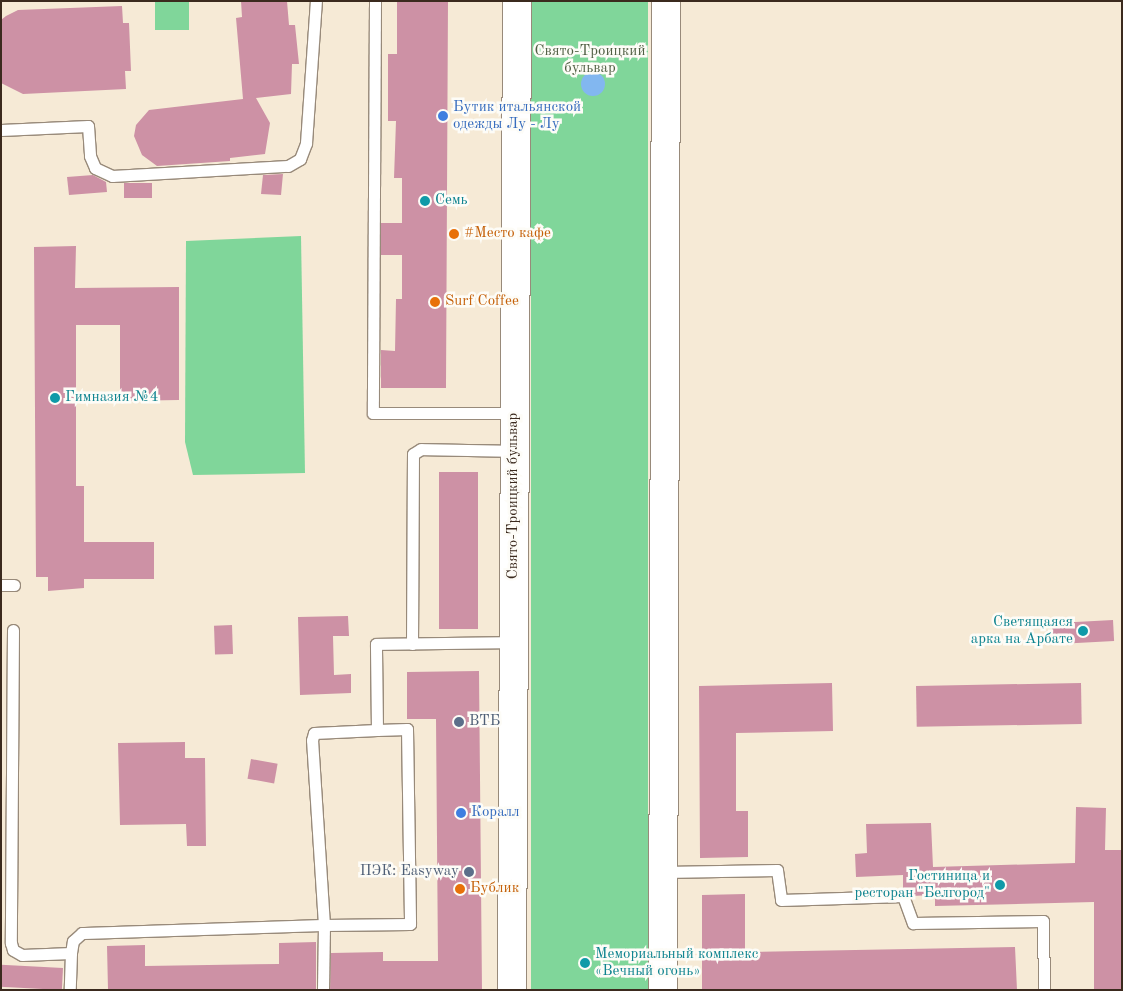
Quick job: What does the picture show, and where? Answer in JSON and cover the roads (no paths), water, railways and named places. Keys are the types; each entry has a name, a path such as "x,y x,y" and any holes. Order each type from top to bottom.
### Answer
{"street":[{"name":"Свято-Троицкий бульвар","path":"512,990 516,1"},
{"path":"663,990 666,1"}],"lane":[{"path":"1,130 88,126 90,156 95,168 112,176 288,166 300,159 306,143 316,1"},
{"path":"375,1 373,412 514,413"},
{"path":"412,644 412,454 421,449 514,451"},
{"path":"1,585 14,585"},
{"path":"13,630 7,856 13,950 22,955 71,953"},
{"path":"377,730 376,644 514,642"},
{"path":"70,990 73,941 82,934 324,925 410,924 407,729 321,731 314,733 312,740 324,925 323,990"},
{"path":"664,872 777,870 781,900 904,896 913,923 1043,921 1044,990"}],"water":[{"path":"593,72 602,75 605,84 602,93 593,96 584,93 581,84 584,75"}],"place":[{"name":"Бутик итальянской одежды Лу - Лу","path":"443,116"},
{"name":"Семь","path":"425,201"},
{"name":"#Место кафе","path":"454,234"},
{"name":"Surf Coffee","path":"435,302"},
{"name":"Гимназия №4","path":"55,398"},
{"name":"Светящаяся арка на Арбате","path":"1083,631"},
{"name":"ВТБ","path":"459,722"},
{"name":"Коралл","path":"461,813"},
{"name":"ПЭК: Easyway","path":"469,872"},
{"name":"Гостиница и ресторан \"Белгород\"","path":"1000,885"},
{"name":"Бублик","path":"460,889"},
{"name":"Мемориальный комплекс «Вечный огонь»","path":"585,963"}]}
